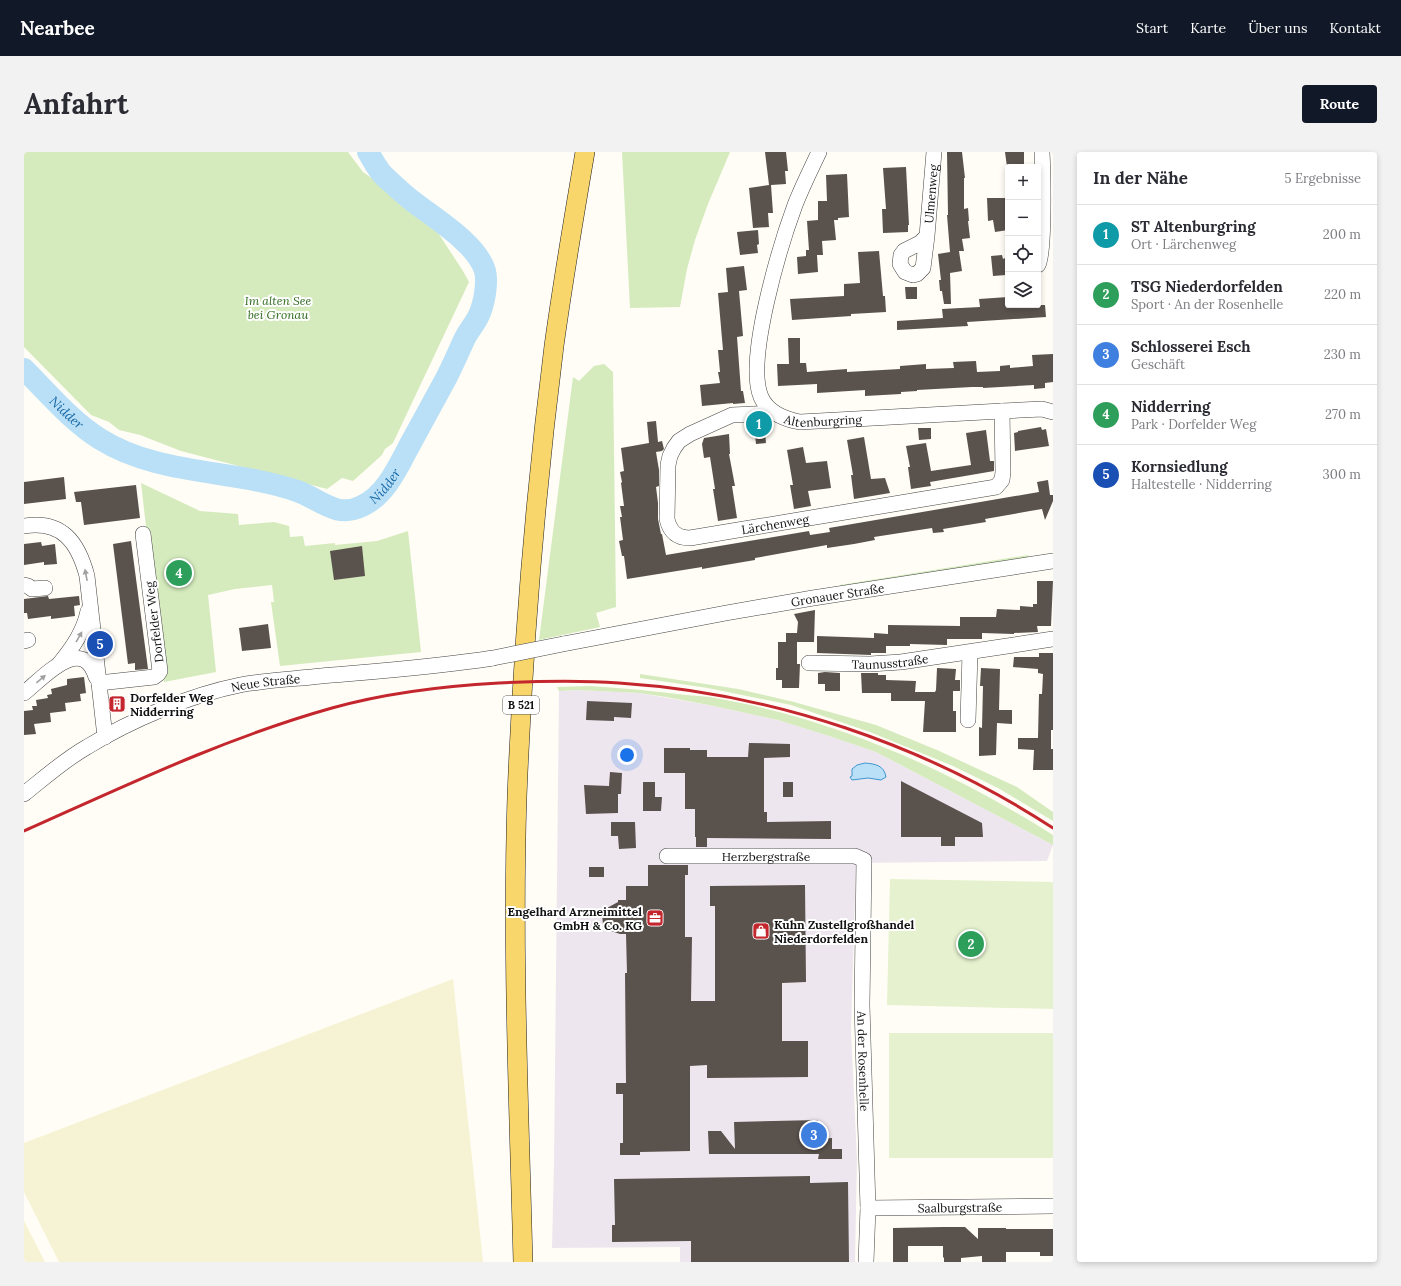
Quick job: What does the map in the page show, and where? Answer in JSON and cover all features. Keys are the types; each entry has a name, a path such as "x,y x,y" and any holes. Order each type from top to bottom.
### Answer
{"main road":[{"name":"B 521","path":"523,1262 515,902 517,799 524,654 534,523 548,396 566,268 585,152"}],"street":[{"name":"Altenburgring","path":"819,152 796,203 783,239 767,303 757,367 758,388 765,404 774,413 790,420 800,422 1002,410 1042,409 1053,412"},
{"name":"Ulmenweg","path":"927,236 934,152"},
{"path":"1040,236 1042,152"},
{"name":"Lärchenweg","path":"774,413 728,416 690,434 679,441 670,456 668,471 667,519 668,525 675,535 690,538 996,487 1002,480 1003,472 1002,410"},
{"path":"24,526 38,525 60,531 68,537 79,552 84,564 105,736"},
{"name":"Dorfelder Weg","path":"99,683 154,677 160,671 143,534"},
{"name":"Gronauer Straße","path":"563,644 798,600 1053,561"},
{"path":"24,585 28,586 32,590 45,588"},
{"path":"58,665 69,652 83,629 90,604"},
{"name":"Taunusstraße","path":"809,663 887,664 970,653 1053,639"},
{"name":"Neue Straße","path":"24,794 70,757 105,736 168,708 209,693 240,685 439,666 493,658 563,644"},
{"path":"968,720 970,653"},
{"path":"24,693 58,665 65,660 72,658 86,660 91,664 99,683"},
{"name":"Herzbergstraße","path":"667,856 855,856 864,860"},
{"name":"An der Rosenhelle","path":"864,860 862,1005 868,1208 866,1262"},
{"name":"Saalburgstraße","path":"868,1208 1053,1206"}],"shaded area":[{"path":"577,690 639,693 714,706 778,720 829,736 876,752 1053,845 1047,861 856,863 851,1031 857,1159 855,1262 680,1262 680,1247 552,1248 559,691"},
{"path":"453,979 483,1262 59,1262 24,1192 24,1143"},
{"path":"24,1221 45,1262 24,1262"}],"green space":[{"name":"Im alten See bei Gronau","path":"24,152 348,152 363,172 429,219 469,282 393,443 353,481 342,478 327,489 181,451 140,435 119,430 109,422 91,415 24,347"},
{"path":"622,152 730,152 708,204 695,240 687,269 680,307 630,308"},
{"path":"604,364 613,372 616,607 596,613 600,627 539,640 573,377 579,381 594,366"},
{"path":"141,483 200,511 238,514 239,525 274,522 289,526 290,537 303,536 305,546 377,541 408,531 421,652 280,666 271,602 274,602 272,585 235,589 208,595 216,672 164,682"},
{"path":"1028,555 1030,560 842,588 840,585"},
{"path":"640,674 738,689 794,702 876,725 937,750 1017,787 1053,812 1053,821 998,788 953,766 870,732 791,705 708,688 640,678"},
{"path":"590,686 710,697 756,706 845,732 889,749 973,789 1053,835 1053,845 876,752 829,736 778,720 666,697 639,693 577,690 559,691 557,687"},
{"path":"890,879 1053,882 1053,1009 887,1005"},
{"path":"889,1033 1053,1033 1053,1158 889,1158"}],"water":[{"path":"865,763 876,765 881,768 886,777 881,780 868,778 852,780 850,777 852,776 852,769 857,765"}],"building":[{"path":"765,152 786,152 788,171 785,171 786,184 771,185 773,213 768,213 769,227 753,228 749,188 769,185"},
{"path":"947,152 962,152 965,178 964,209 968,208 970,238 962,239 964,251 959,251 962,271 950,273 951,304 944,304 942,291 940,291 939,280 941,280 938,254 950,252 947,215"},
{"path":"1005,152 1024,152 1024,164 1007,164"},
{"path":"906,167 909,225 908,232 883,233 882,209 886,209 883,168"},
{"path":"847,174 849,217 834,220 836,240 822,241 823,255 817,255 818,272 798,274 797,257 806,256 806,250 809,250 807,221 818,220 818,201 827,201 826,175"},
{"path":"987,198 1005,198 1005,230 995,232 993,220 988,221"},
{"path":"758,230 758,253 740,255 737,232"},
{"path":"879,251 886,312 792,320 790,299 844,296 844,284 860,283 858,252"},
{"path":"1002,255 1003,259 1005,258 1005,275 993,276 991,256"},
{"path":"744,266 747,290 739,291 743,336 737,337 741,391 743,391 745,403 702,406 700,385 720,383 718,372 720,372 718,350 723,350 718,293 728,292 726,268"},
{"path":"905,287 917,287 917,299 906,299"},
{"path":"1005,297 1005,308 1041,308 1041,305 1045,305 1046,317 967,322 968,326 897,330 897,321 943,318 942,309 980,307 979,299"},
{"path":"788,338 800,338 800,363 806,363 807,372 847,369 847,372 900,369 900,366 926,364 926,369 954,368 953,362 976,361 977,372 1000,371 1000,366 1010,365 1010,368 1033,366 1032,355 1053,354 1053,382 1045,383 1045,388 1034,389 1034,385 917,390 901,392 901,394 865,396 865,390 817,393 817,384 778,386 777,364 789,364"},
{"path":"656,421 658,442 662,441 664,449 656,452 659,470 659,486 656,487 658,519 666,555 809,531 810,535 830,532 829,528 1039,492 1037,482 1048,480 1050,495 1053,495 1053,501 1045,520 1042,509 985,519 986,522 943,529 944,532 933,533 932,528 874,537 875,540 854,544 827,548 827,545 755,558 755,560 627,579 624,556 622,556 619,541 623,540 620,506 624,506 620,472 624,471 621,448 649,443 647,422"},
{"path":"764,422 766,443 756,444 754,423"},
{"path":"1041,427 1042,430 1046,429 1049,446 1015,451 1014,433"},
{"path":"918,428 931,428 931,439 919,440"},
{"path":"986,430 990,461 994,461 994,471 930,482 931,486 911,489 908,467 910,467 906,446 926,443 931,471 971,465 966,433"},
{"path":"729,434 729,454 735,486 732,486 737,518 718,521 710,457 704,458 702,444 704,438"},
{"path":"864,437 871,479 885,478 890,493 854,499 851,475 853,475 847,440"},
{"path":"803,447 806,463 827,461 831,488 808,491 811,506 794,509 790,485 793,485 787,450"},
{"path":"64,477 66,499 24,504 24,482"},
{"path":"136,485 140,518 84,525 81,502 76,502 74,492"},
{"path":"131,541 148,669 135,670 135,663 128,664 113,544"},
{"path":"41,542 42,546 55,544 57,564 44,565 44,562 24,565 24,544"},
{"path":"362,546 365,576 334,580 330,551"},
{"path":"1037,581 1053,581 1051,626 1037,626 1038,632 1014,634 982,633 982,639 947,639 947,645 910,644 910,646 886,646 886,653 871,653 871,655 817,653 817,636 874,638 874,633 888,634 888,625 960,626 960,617 996,617 997,609 1020,610 1020,606 1033,607 1033,604 1037,604"},
{"path":"48,596 49,599 79,596 80,605 74,606 75,616 51,619 51,616 28,619 27,613 24,613 24,599"},
{"path":"815,610 814,642 797,642 797,664 800,664 799,688 782,688 782,680 776,680 776,668 778,668 778,642 786,642 786,633 797,633 798,622 794,614"},
{"path":"268,624 271,648 242,651 239,628"},
{"path":"1039,653 1053,653 1053,730 1051,730 1051,749 1053,749 1053,770 1033,770 1034,750 1018,749 1018,738 1038,738 1039,694 1042,694 1043,674 1038,673 1038,669 1013,667 1014,657 1039,657"},
{"path":"937,668 956,669 955,680 960,680 960,691 953,691 953,711 956,711 956,732 923,732 925,701 891,701 891,693 862,693 861,673 878,673 878,675 886,675 886,680 916,681 915,692 935,692"},
{"path":"981,668 1000,669 999,710 1012,710 1012,724 997,723 996,755 979,756 979,727 982,728 983,686 980,686"},
{"path":"818,673 840,673 840,691 825,691 825,684 818,684"},
{"path":"84,677 86,693 80,694 81,701 65,703 66,711 50,713 51,722 34,724 36,734 24,735 24,711 33,710 32,706 37,706 36,700 48,698 47,695 52,694 51,689 67,685 67,679"},
{"path":"587,701 632,703 631,718 614,717 614,721 586,720"},
{"path":"749,743 790,744 790,757 764,758 764,812 767,812 767,822 831,821 831,839 707,838 707,847 696,847 695,809 685,809 685,773 664,773 664,748 690,748 690,750 707,750 707,757 748,757"},
{"path":"610,772 622,773 621,794 618,794 618,813 586,814 584,785 609,786"},
{"path":"901,781 982,823 983,837 955,837 955,846 941,846 941,837 901,837"},
{"path":"643,782 655,782 655,797 662,797 661,811 643,811"},
{"path":"783,782 793,782 793,797 783,797"},
{"path":"611,822 635,822 636,848 619,849 618,836 611,836"},
{"path":"648,865 688,865 688,875 685,875 685,937 692,937 691,1001 715,1001 715,906 710,906 710,886 805,885 806,982 782,983 782,1041 808,1041 808,1077 707,1078 707,1065 690,1066 690,1151 640,1152 640,1155 620,1155 620,1143 623,1143 623,1094 616,1094 616,1083 626,1083 626,934 620,934 608,930 603,924 602,915 607,908 618,902 618,900 626,900 626,886 648,886"},
{"path":"589,867 604,867 604,877 589,877"},
{"path":"818,1120 818,1139 832,1138 832,1149 842,1149 842,1159 818,1159 819,1154 709,1154 708,1131 721,1131 735,1149 734,1122"},
{"path":"810,1176 810,1183 848,1182 849,1262 691,1262 691,1241 612,1242 612,1225 615,1225 614,1179"},
{"path":"965,1227 978,1239 978,1228 1053,1229 1053,1256 1040,1256 1040,1252 1006,1252 1006,1262 982,1262 982,1256 961,1258 961,1262 944,1262 943,1246 908,1246 908,1262 893,1262 893,1228"}],"waterway":[{"name":"Nidder","path":"24,369 79,424 100,439 123,451 147,460 171,466 273,484 305,494 336,509 353,509 371,501 386,486 398,467 446,379 466,337 476,321 484,299 486,276 481,261 465,242 411,200 384,176 368,152"}],"railway":[{"path":"24,831 214,748 292,720 332,708 373,698 436,688 499,683 559,681 619,683 676,689 733,698 790,711 845,728 899,748 952,771 1004,798 1053,828"}],"place":[{"name":"ST Altenburgring","path":"759,424"},
{"name":"Nidderring","path":"179,573"},
{"name":"Kornsiedlung","path":"100,644"},
{"name":"Dorfelder Weg Nidderring","path":"117,704"},
{"name":"Engelhard Arzneimittel GmbH & Co. KG","path":"655,918"},
{"name":"Kuhn Zustellgroßhandel Niederdorfelden","path":"761,931"},
{"name":"TSG Niederdorfelden","path":"971,944"},
{"name":"Schlosserei Esch","path":"814,1135"}]}
